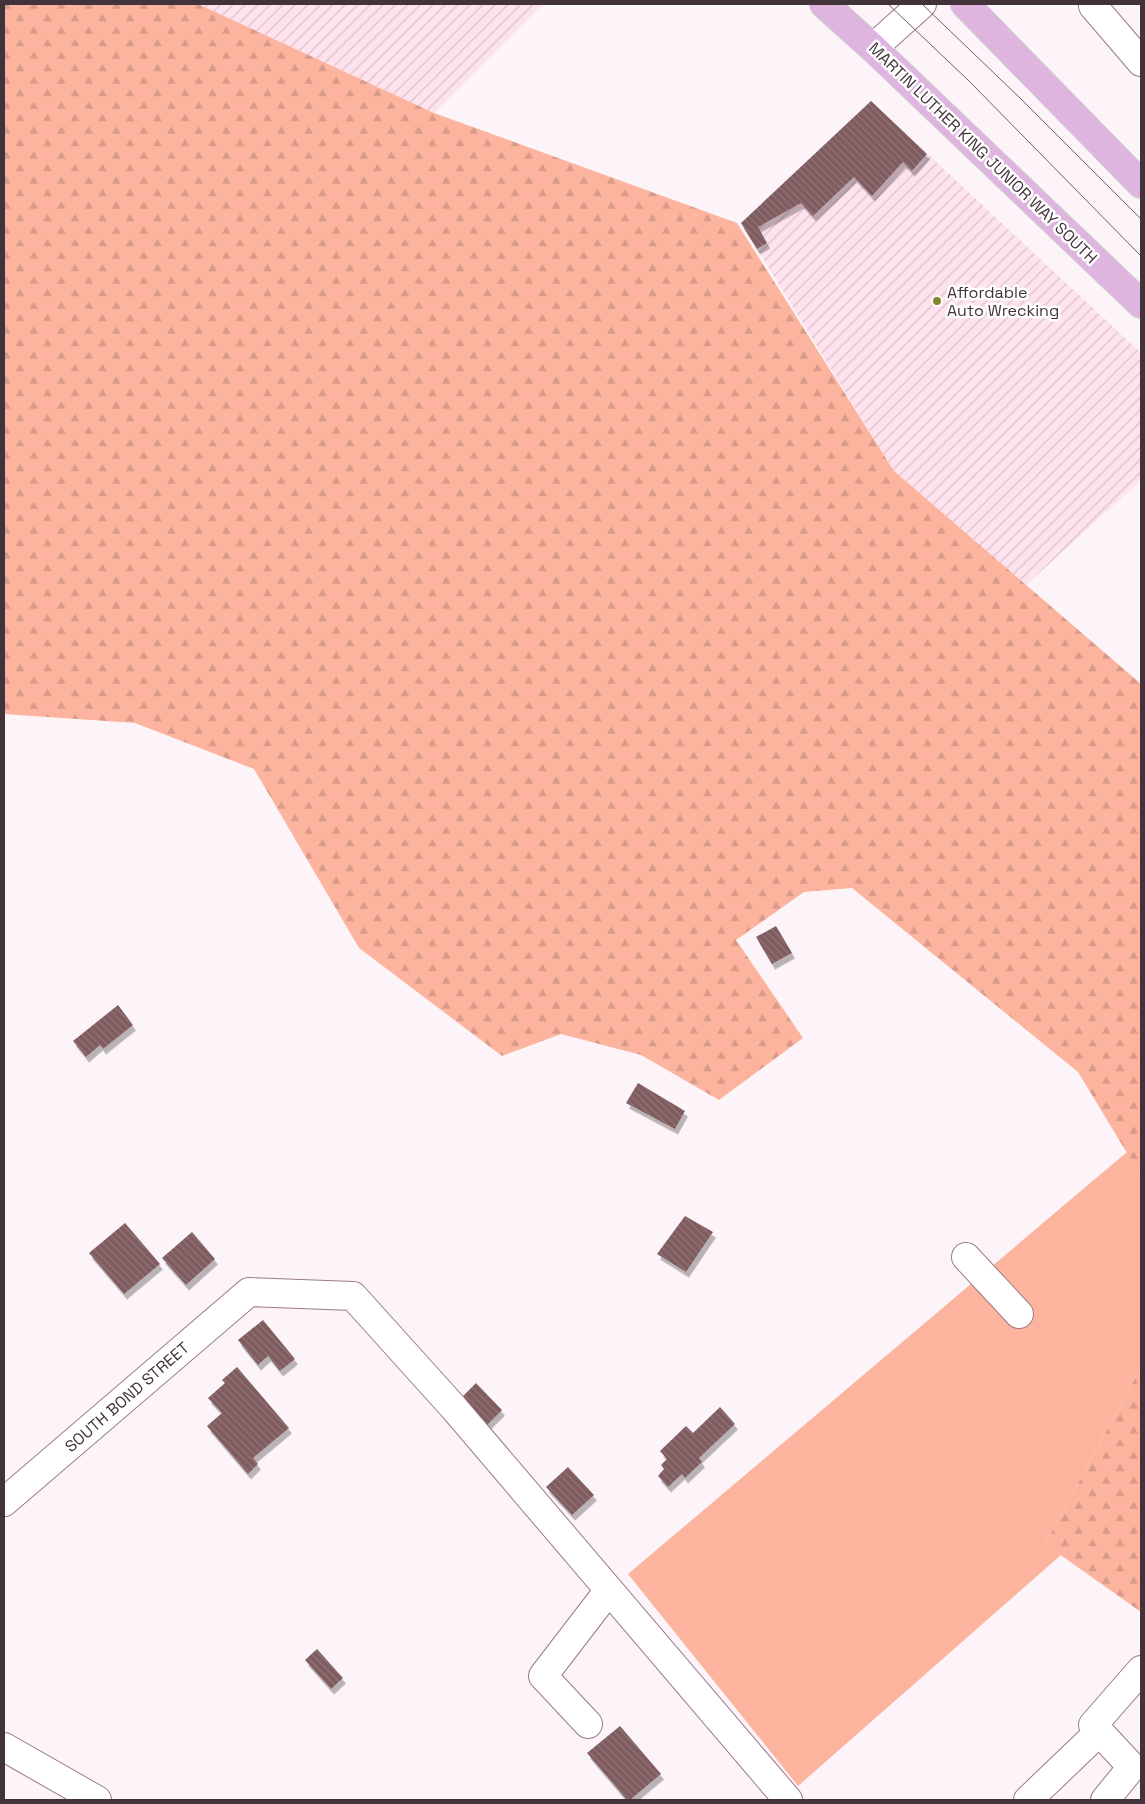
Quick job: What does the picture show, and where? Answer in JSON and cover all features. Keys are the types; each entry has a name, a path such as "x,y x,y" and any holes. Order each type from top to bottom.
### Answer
{"main road":[{"name":"MARTIN LUTHER KING JUNIOR WAY SOUTH","path":"824,4 873,48 1141,304"},
{"path":"965,4 1141,184"}],"street":[{"path":"873,48 922,4"},
{"path":"1096,4 1093,6 1141,62"},
{"path":"966,1257 1019,1314"},
{"name":"SOUTH BOND STREET","path":"4,1502 249,1292 353,1296 454,1408 609,1590"},
{"path":"588,1724 543,1676 609,1590 788,1800"},
{"path":"1105,1800 1132,1767 1092,1725 1141,1670"},
{"path":"1028,1800 1099,1732"},
{"path":"4,1746 97,1800"}],"shaded area":[{"path":"198,4 543,4 434,113"},
{"name":"Affordable Auto Wrecking","path":"871,101 1141,353 1141,480 1026,585 894,471 741,223"}],"green space":[{"path":"4,4 198,4 434,113 737,223 894,471 1141,684 1141,1176 1078,1072 852,888 804,892 736,940 803,1038 719,1100 641,1055 561,1034 502,1056 359,948 254,769 135,723 4,714"},
{"path":"1127,1152 1141,1176 1141,1367 1045,1544 1061,1555 798,1786 628,1574"},
{"path":"1141,1367 1141,1612 1045,1544"}],"building":[{"path":"871,101 927,154 912,171 903,162 872,196 854,177 813,216 801,203 758,227 767,243 757,249 741,223"},
{"path":"776,926 792,953 772,964 756,937"},
{"path":"118,1005 133,1025 103,1049 100,1045 86,1057 73,1041"},
{"path":"638,1083 685,1111 675,1129 626,1103"},
{"path":"685,1216 713,1232 686,1272 657,1254"},
{"path":"125,1223 160,1264 124,1294 89,1253"},
{"path":"192,1232 215,1259 186,1285 162,1258"},
{"path":"263,1320 295,1359 280,1371 268,1356 258,1365 238,1340"},
{"path":"237,1367 289,1428 253,1458 258,1464 248,1474 207,1426 222,1413 208,1398 225,1383 222,1380"},
{"path":"476,1383 502,1410 487,1425 461,1398"},
{"path":"720,1407 735,1424 699,1458 702,1462 685,1478 682,1474 668,1487 658,1476 664,1469 661,1465 667,1459 660,1451 686,1426 693,1433"},
{"path":"568,1467 594,1495 572,1515 546,1487"},
{"path":"317,1649 343,1678 331,1689 305,1660"},
{"path":"620,1726 661,1774 630,1800 627,1800 587,1753"}],"tram line":[{"path":"888,4 969,81 1141,256"},
{"path":"922,4 1021,99 1141,219"}],"place":[{"name":"Affordable Auto Wrecking","path":"937,301"}]}
